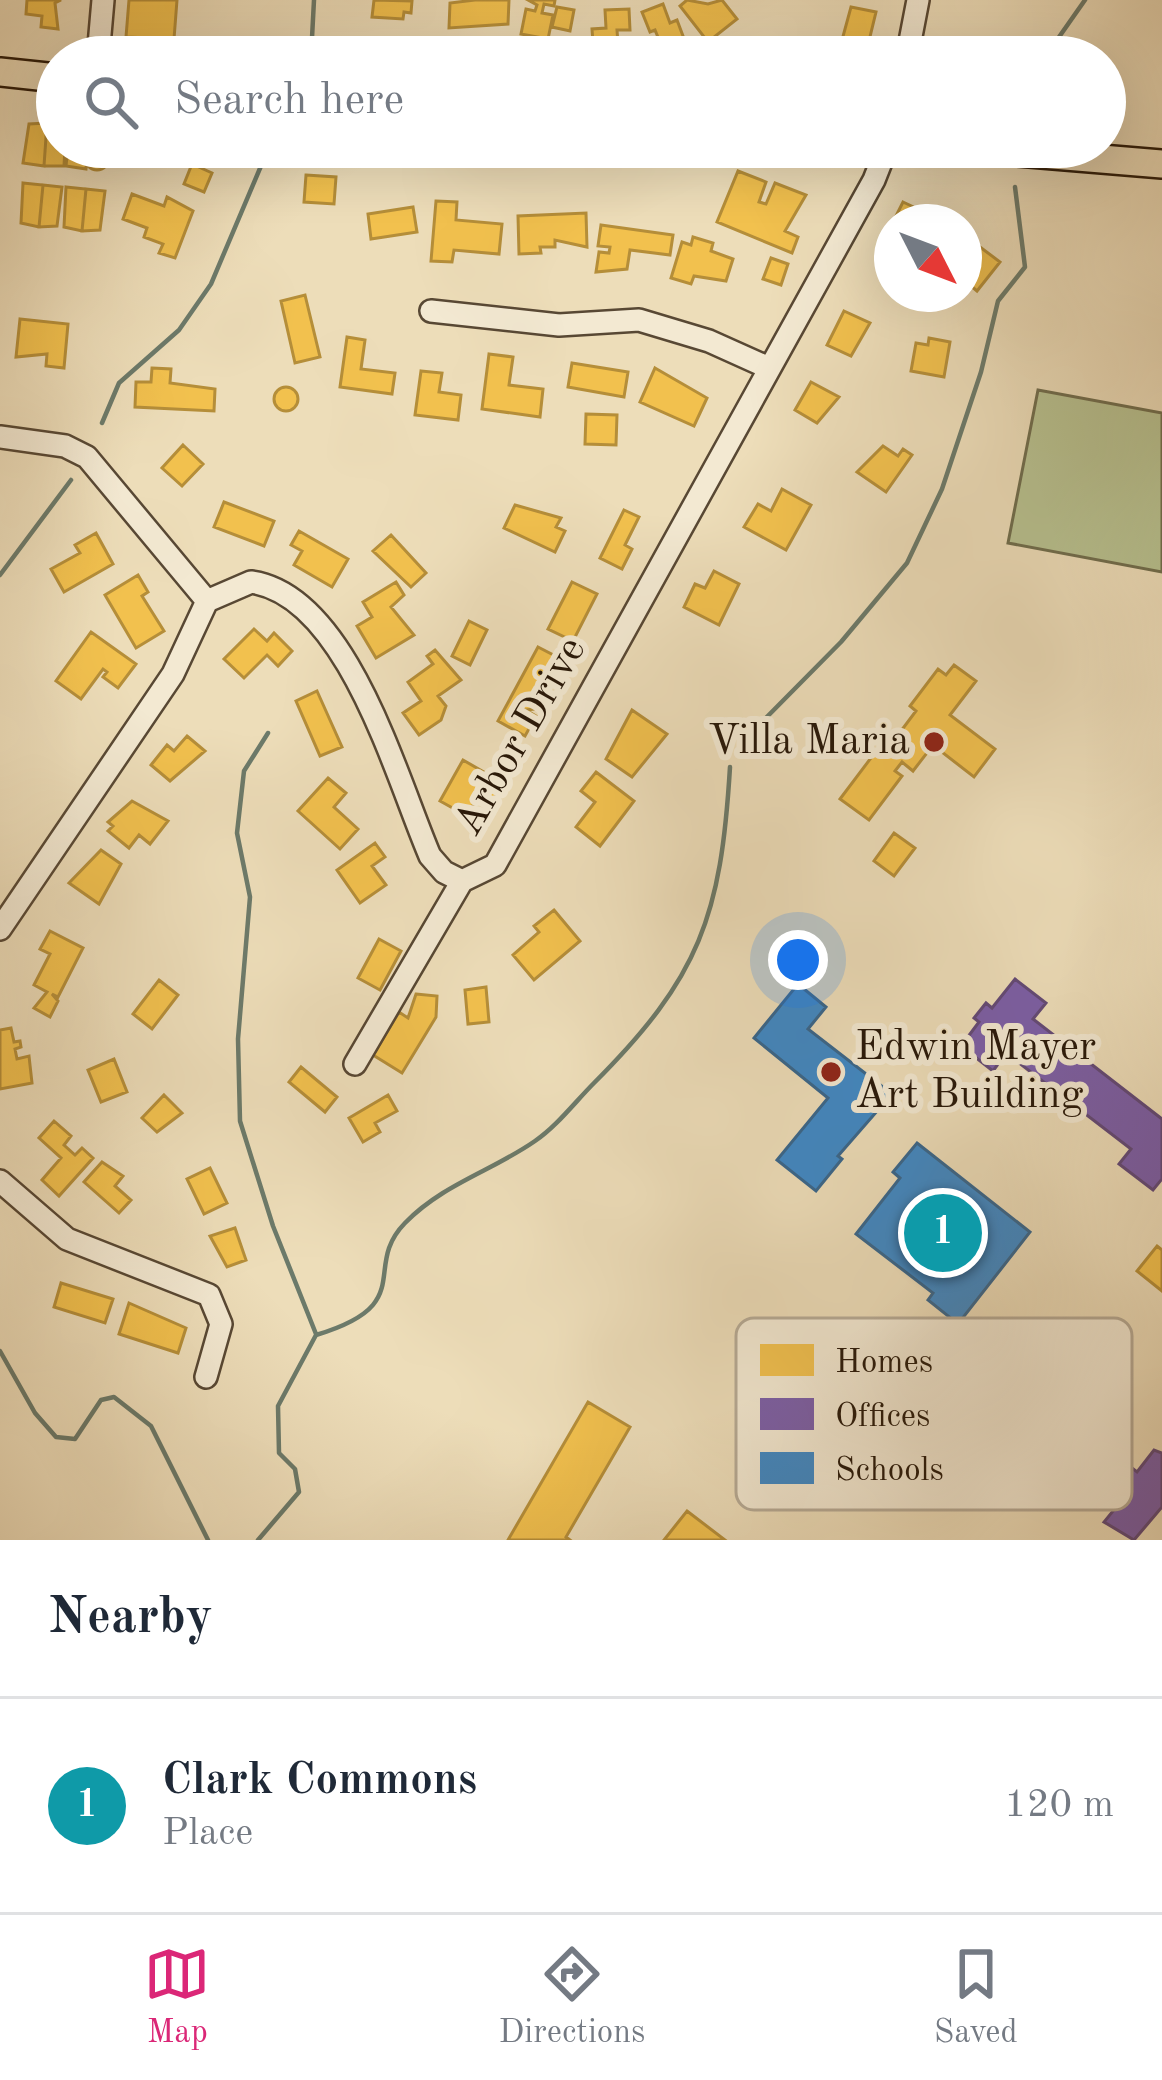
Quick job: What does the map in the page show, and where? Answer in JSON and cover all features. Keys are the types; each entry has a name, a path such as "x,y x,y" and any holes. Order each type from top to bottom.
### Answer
{"main road":[{"path":"0,72 36,76"},
{"path":"1126,161 1162,164"}],"street":[{"path":"100,36 103,0"},
{"path":"911,36 918,0"},
{"name":"Arbor Drive","path":"207,601 240,584 266,584 286,592 316,618 352,673 430,856 462,881 488,872 508,848 879,168"},
{"path":"431,311 559,326 639,320 709,341 769,368"},
{"path":"0,437 55,443 87,457 207,601 173,674 0,929"},
{"path":"355,1064 462,881"},
{"path":"0,1181 67,1239 209,1295 221,1324 206,1377"}],"green space":[{"path":"1038,390 1162,413 1162,572 1008,543"}],"building: Homes":[{"path":"27,0 61,0 55,3 58,29 41,27 42,16 26,14"},
{"path":"129,0 177,0 174,36 126,36"},
{"path":"374,0 412,1 411,13 404,12 403,19 372,17"},
{"path":"509,0 508,24 449,28 450,3"},
{"path":"528,0 555,0 554,6 544,4 542,13 553,15 549,36 521,34 526,9 535,11 537,5"},
{"path":"687,0 708,4 722,0 737,19 716,36 703,36 680,6"},
{"path":"663,4 670,23 677,20 683,36 650,32 642,12"},
{"path":"557,7 574,10 570,31 552,27"},
{"path":"851,7 876,12 870,36 843,36"},
{"path":"629,9 630,30 617,30 617,36 592,36 592,29 606,28 605,10"},
{"path":"29,124 36,124 36,165 23,163"},
{"path":"190,168 212,173 204,192 184,184"},
{"path":"738,171 766,182 759,202 766,204 775,183 806,195 785,231 798,237 792,253 717,222"},
{"path":"306,175 336,177 334,204 304,202"},
{"path":"23,183 43,185 39,227 21,223"},
{"path":"43,185 62,187 57,226 39,227"},
{"path":"66,187 86,189 82,231 64,227"},
{"path":"86,189 105,191 100,230 82,231"},
{"path":"132,194 164,206 167,197 193,211 175,258 159,253 163,244 144,237 147,228 123,219"},
{"path":"436,201 457,202 456,220 502,224 499,254 454,250 452,262 431,261"},
{"path":"413,207 417,232 371,239 368,214"},
{"path":"586,213 587,247 555,240 555,247 540,247 541,253 519,254 518,216"},
{"path":"601,225 673,235 670,255 630,250 627,269 596,272 599,252 609,253 610,247 598,246"},
{"path":"693,237 713,243 711,251 733,259 726,281 694,276 691,284 671,278 682,242 691,245"},
{"path":"982,248 1000,262 982,285"},
{"path":"771,258 788,264 781,285 763,279"},
{"path":"305,295 320,357 295,363 281,301"},
{"path":"844,311 870,323 851,356 827,345"},
{"path":"20,319 68,324 64,368 46,366 47,354 16,357"},
{"path":"347,337 365,340 361,369 395,373 392,394 340,387"},
{"path":"929,338 950,342 944,377 911,371 916,343 928,345"},
{"path":"489,354 513,357 509,385 543,389 540,417 482,409"},
{"path":"572,363 628,372 624,397 568,387"},
{"path":"152,368 171,369 170,383 215,389 214,411 135,407 136,382 151,382"},
{"path":"655,368 707,398 694,426 640,402"},
{"path":"421,371 442,373 439,392 461,395 458,420 415,415"},
{"path":"811,382 839,397 817,423 795,410"},
{"path":"286,387 298,399 286,411 274,399"},
{"path":"586,414 617,415 616,445 585,444"},
{"path":"183,445 203,464 182,486 162,468"},
{"path":"883,446 898,456 903,449 912,455 886,492 857,472"},
{"path":"782,489 811,505 786,550 744,527 758,504 771,511"},
{"path":"224,502 274,521 264,546 214,527"},
{"path":"515,505 561,518 556,527 565,531 555,552 504,528"},
{"path":"624,510 639,517 625,545 632,549 622,569 600,558"},
{"path":"299,531 348,559 332,587 294,565 302,551 291,545"},
{"path":"96,533 113,564 64,592 51,569 80,553 75,545"},
{"path":"391,535 426,573 411,587 373,551"},
{"path":"714,571 739,584 719,625 684,607 695,584 705,588"},
{"path":"138,575 148,592 142,596 164,631 136,648 105,595"},
{"path":"396,582 404,595 391,607 414,635 376,658 357,626 372,617 363,602"},
{"path":"572,582 597,594 573,641 548,629"},
{"path":"469,621 487,630 470,665 452,656"},
{"path":"254,629 267,641 274,633 292,651 278,666 267,655 244,678 224,659"},
{"path":"91,632 136,664 118,688 103,677 107,672 103,669 81,699 56,681"},
{"path":"538,647 561,659 534,709 526,710 536,716 525,736 498,721"},
{"path":"435,650 461,680 438,696 446,706 441,720 419,735 403,713 421,701 408,682 433,664 427,656"},
{"name":"Villa Maria","path":"954,665 976,681 950,715 995,749 974,777 933,745 913,771 902,762 895,771 902,776 869,820 840,799 889,734 895,739 916,711 910,706 938,669 946,675"},
{"path":"317,691 342,747 320,756 296,701"},
{"path":"632,710 667,734 632,777 606,759"},
{"path":"187,736 205,751 170,781 151,765 167,745 174,751"},
{"path":"463,760 503,783 492,803 478,796 467,816 440,801"},
{"path":"596,772 634,801 600,846 576,827 595,802 581,791"},
{"path":"328,778 346,793 334,807 358,829 340,849 298,811"},
{"path":"132,801 168,821 150,844 139,835 129,848 108,831 113,826 108,822"},
{"path":"894,833 915,848 894,876 874,861"},
{"path":"375,843 385,857 372,866 386,885 360,903 337,870"},
{"path":"101,850 121,864 99,904 69,883"},
{"path":"554,910 580,941 534,980 513,955 539,932 534,926"},
{"path":"50,931 83,948 58,997 52,994 58,1001 50,1017 34,1008 47,992 34,985 50,954 40,949"},
{"path":"379,939 401,951 380,990 358,978"},
{"path":"159,980 178,995 152,1029 133,1014"},
{"path":"486,987 489,1022 468,1024 465,990"},
{"path":"416,994 437,996 436,1017 402,1073 373,1055 399,1012 408,1018"},
{"path":"11,1028 14,1042 20,1041 21,1047 15,1049 17,1059 29,1056 32,1083 0,1089 0,1030"},
{"path":"114,1059 127,1092 101,1102 88,1070"},
{"path":"301,1067 337,1097 325,1112 289,1082"},
{"path":"164,1095 182,1113 157,1132 142,1118"},
{"path":"388,1095 397,1111 375,1123 380,1132 363,1142 349,1118"},
{"path":"54,1121 71,1136 64,1145 75,1155 82,1148 93,1158 59,1196 42,1180 61,1158 39,1138"},
{"path":"102,1162 123,1176 115,1186 131,1200 119,1213 84,1182"},
{"path":"210,1168 227,1203 204,1214 187,1179"},
{"path":"235,1228 246,1260 227,1267 210,1236"},
{"path":"1157,1246 1162,1250 1162,1291 1137,1271"},
{"path":"61,1283 113,1299 105,1323 54,1307"},
{"path":"129,1303 186,1328 178,1353 119,1334"},
{"path":"588,1402 630,1427 566,1537 570,1540 508,1540"},
{"path":"687,1511 725,1540 664,1540"}],"building: Offices":[{"path":"1015,979 1046,1003 1033,1019 1162,1119 1162,1179 1153,1190 1119,1164 1131,1149 1006,1053 993,1071 961,1046 986,1003 992,1008"},
{"path":"1154,1450 1162,1453 1162,1507 1134,1540 1104,1522 1114,1510 1132,1510 1132,1468 1137,1472"}],"building: Schools":[{"name":"Edwin Mayer Art Building","path":"798,984 826,1007 808,1029 892,1094 838,1156 842,1159 816,1191 777,1160 828,1098 754,1038"},
{"path":"917,1143 1030,1232 963,1318 950,1318 928,1300 933,1293 856,1234 900,1178 893,1172"}],"waterway":[{"path":"312,36 314,0"},
{"path":"1060,36 1085,0"},
{"path":"102,423 119,383 179,330 211,284 260,168"},
{"path":"755,729 841,642 907,563 942,489 981,372 998,301 1025,267 1015,187"},
{"path":"0,575 71,480"},
{"path":"268,733 244,771 237,833 250,897 238,1039 240,1121 273,1226 316,1334"},
{"path":"258,1540 299,1492 295,1469 279,1453 278,1406 316,1335 367,1311 378,1298 387,1255 405,1223 435,1198 519,1152 551,1128 630,1045 681,976 711,905 730,767"},
{"path":"0,1351 35,1413 56,1437 75,1439 101,1400 114,1397 151,1426 208,1540"}],"place":[{"name":"Villa Maria","path":"934,742"},
{"name":"Edwin Mayer Art Building","path":"831,1072"},
{"name":"Clark Commons","path":"943,1233"}]}
